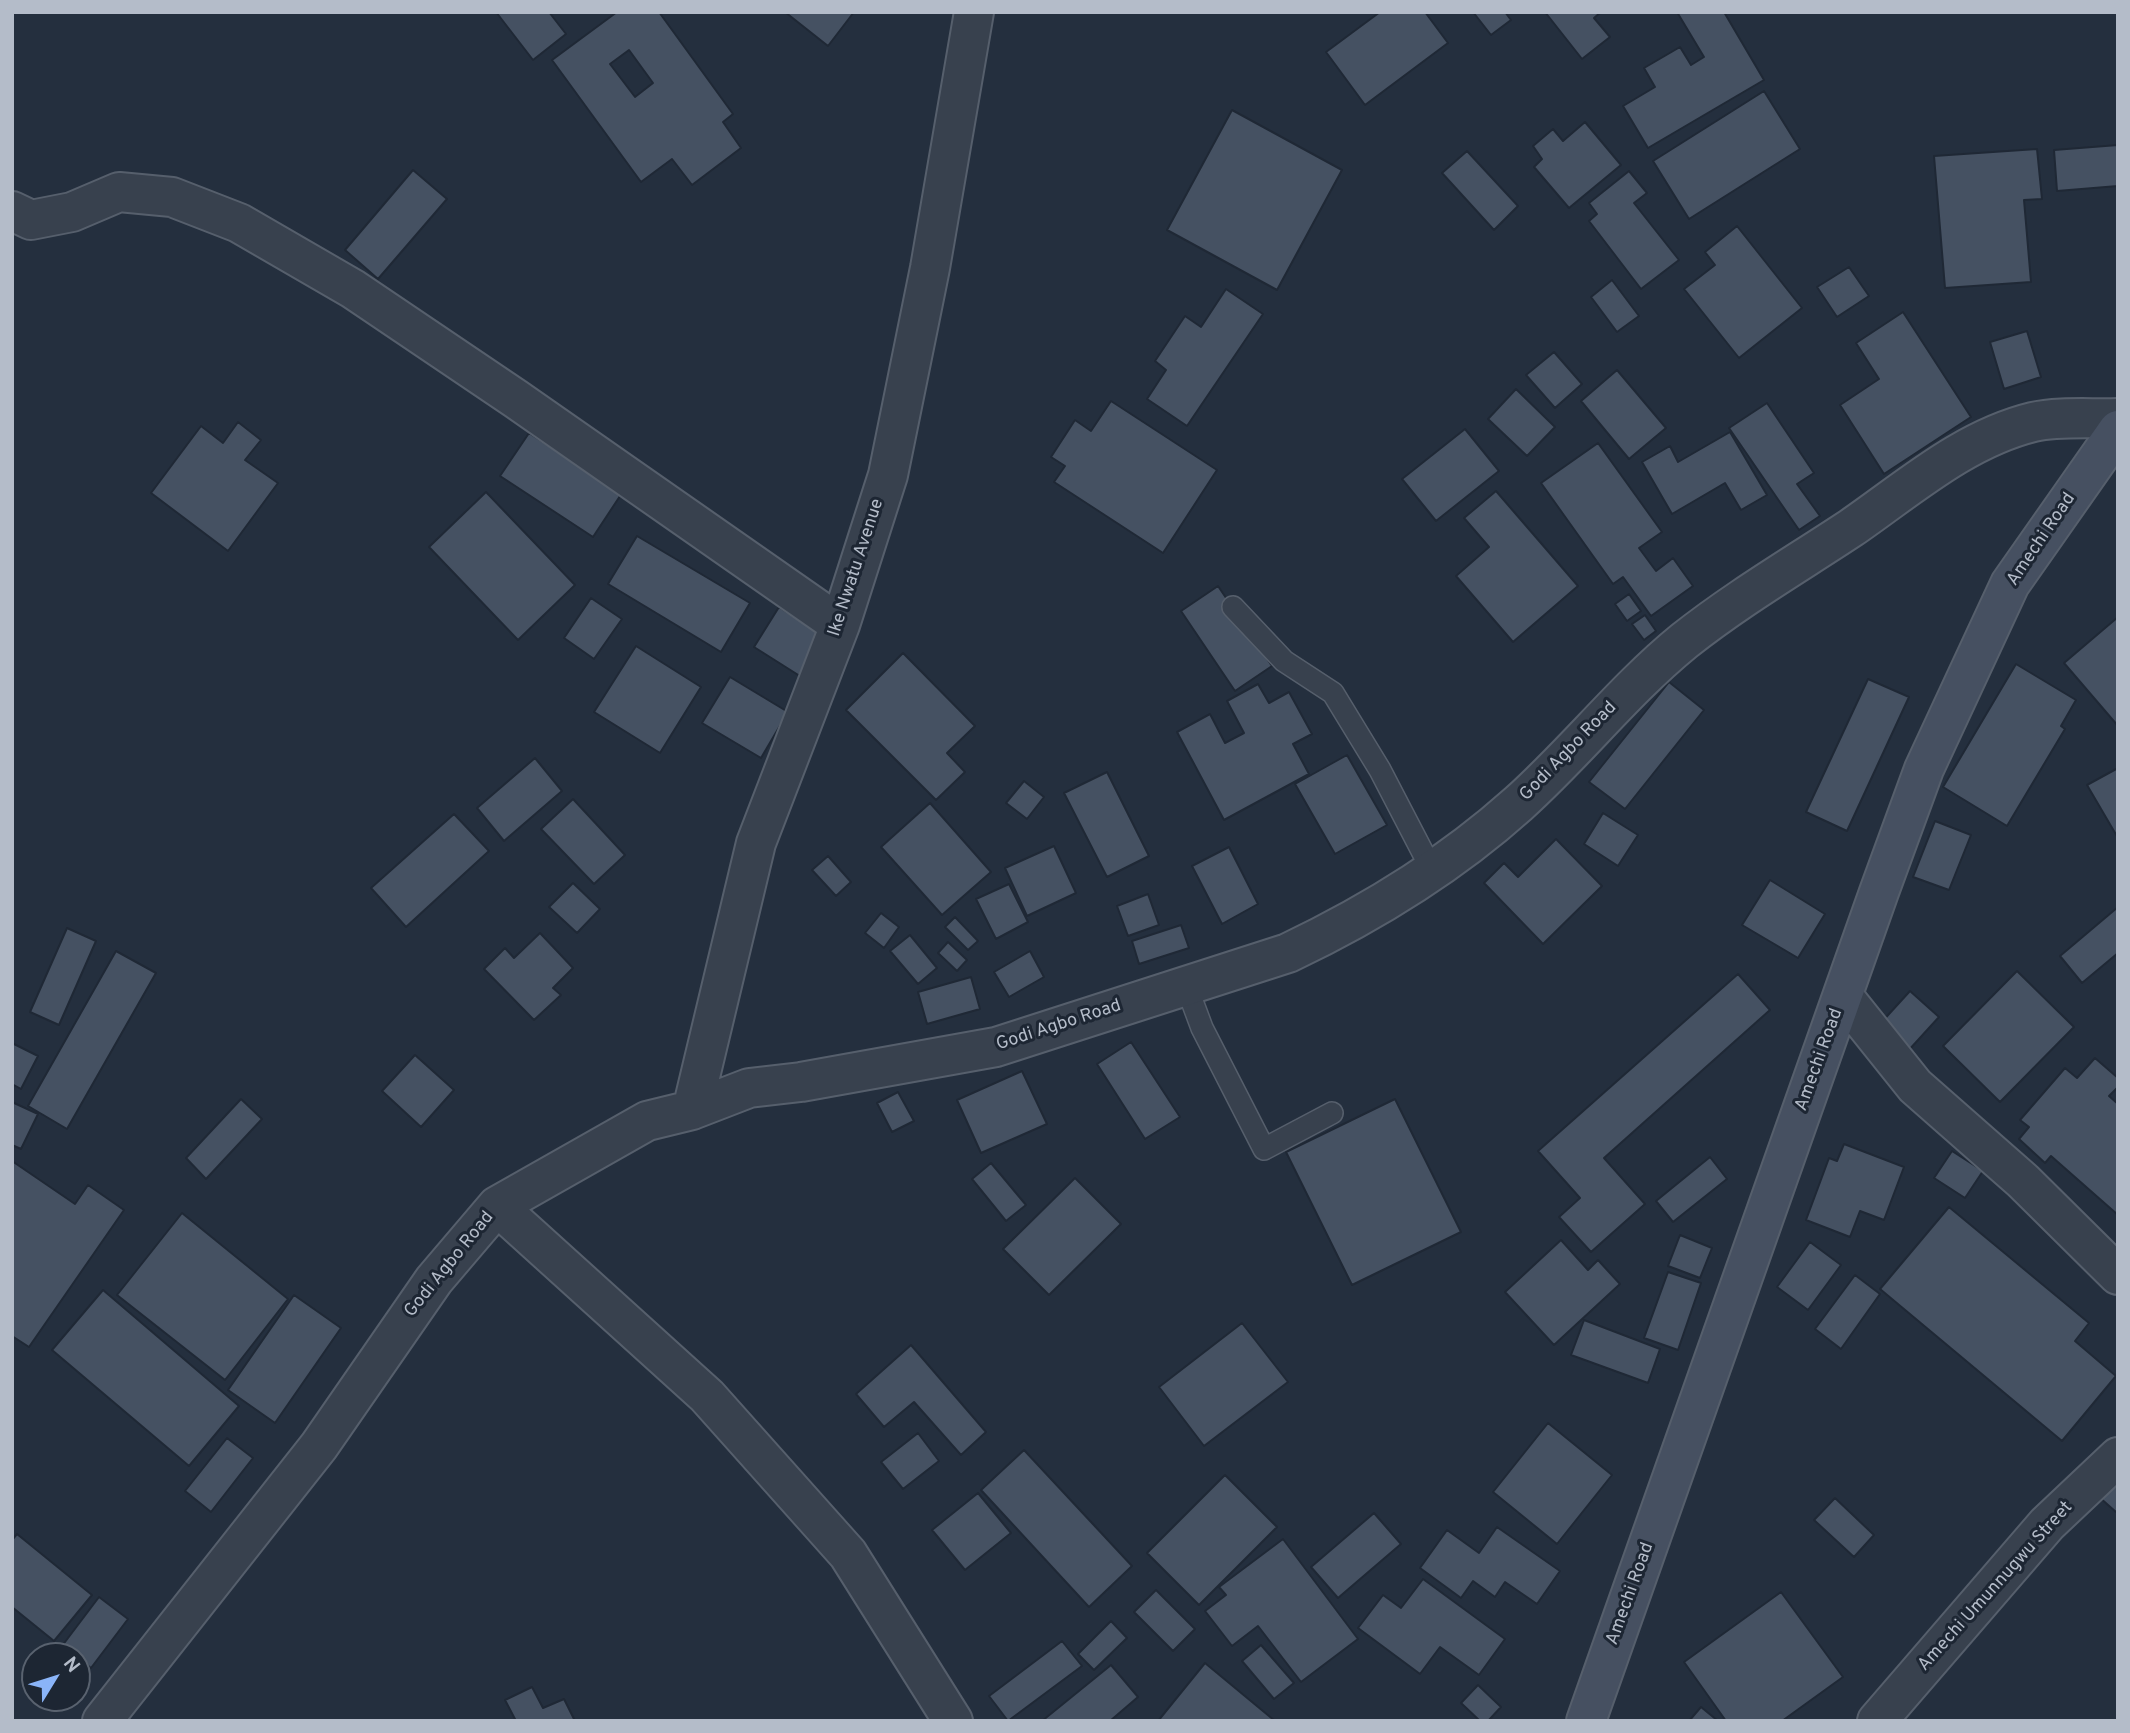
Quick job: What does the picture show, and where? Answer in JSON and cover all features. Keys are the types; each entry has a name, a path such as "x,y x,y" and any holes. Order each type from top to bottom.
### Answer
{"main road":[{"name":"Amechi Road","path":"1586,1721 1924,769 2010,584 2118,430"}],"street":[{"name":"Ike Nwatu Avenue","path":"692,1111 756,843 840,625 888,475 930,268 974,12"},
{"path":"12,211 31,220 72,212 119,192 172,197 239,223 353,289 840,625"},
{"name":"Godi Agbo Road","path":"102,1721 319,1446 434,1280 497,1206 647,1121 692,1111 749,1088 801,1082 996,1047 1288,953 1328,934 1433,872 1518,804 1636,683 1684,641 1938,467 2000,432 2036,421 2118,418"},
{"path":"1843,996 1915,1086 2023,1181 2118,1275"},
{"path":"497,1206 707,1396 848,1554 953,1721"},
{"name":"Amechi Umunnugwu Street","path":"1877,1721 2047,1524 2118,1457"}],"lane":[{"path":"1233,607 1284,661 1333,693 1380,770 1433,872"},
{"path":"1186,985 1202,1028 1264,1149 1332,1114"}],"building":[{"path":"496,12 549,12 566,34 533,60"},
{"path":"617,12 659,12 733,114 723,122 741,148 692,185 672,159 641,182 552,60","holes":["629,50 653,83 635,97 610,64"]},
{"path":"785,12 854,12 828,46"},
{"path":"1380,12 1425,12 1448,43 1365,105 1326,52"},
{"path":"1473,12 1505,12 1511,20 1491,35"},
{"path":"1545,12 1601,12 1594,18 1610,37 1582,59"},
{"path":"1677,12 1724,12 1764,80 1648,148 1623,106 1655,87 1644,68 1680,47 1691,65 1704,57"},
{"path":"1764,91 1800,149 1689,219 1653,161"},
{"path":"1232,110 1342,170 1277,290 1167,230"},
{"path":"1585,122 1621,165 1569,208 1534,167 1542,159 1533,146 1553,129 1563,141"},
{"path":"2118,145 2118,186 2057,191 2054,150"},
{"path":"2037,149 2042,199 2024,200 2031,282 1945,288 1934,156"},
{"path":"1467,151 1518,206 1494,230 1442,173"},
{"path":"413,170 447,199 378,279 345,250"},
{"path":"1629,171 1647,193 1634,203 1679,260 1641,289 1589,221 1597,214 1589,203"},
{"path":"1737,226 1802,308 1739,358 1684,289 1715,265 1705,252"},
{"path":"1849,267 1869,296 1837,317 1817,287"},
{"path":"1612,280 1639,316 1617,332 1591,297"},
{"path":"1226,289 1263,314 1187,426 1147,399 1166,370 1155,361 1185,316 1201,327"},
{"path":"1903,312 1971,417 1884,474 1840,405 1879,379 1856,343"},
{"path":"2027,331 2041,377 2004,389 1990,342"},
{"path":"1554,352 1582,384 1555,408 1526,375"},
{"path":"1617,370 1666,428 1629,459 1581,401"},
{"path":"1516,389 1555,427 1527,456 1488,419"},
{"path":"1111,401 1217,470 1163,553 1054,482 1065,466 1051,457 1075,420 1091,431"},
{"path":"1767,403 1814,473 1797,484 1820,516 1799,530 1729,428"},
{"path":"238,422 261,440 245,460 278,483 228,551 151,493 201,426 223,443"},
{"path":"1465,429 1499,471 1436,521 1402,479"},
{"path":"1730,432 1767,495 1741,510 1725,483 1672,514 1642,462 1670,446 1678,462"},
{"path":"529,433 622,493 593,537 500,476"},
{"path":"1598,443 1662,532 1639,548 1656,571 1673,558 1693,586 1651,616 1623,577 1613,584 1541,483"},
{"path":"1496,491 1578,586 1513,642 1456,576 1489,547 1464,518"},
{"path":"486,492 575,585 518,640 429,547"},
{"path":"637,536 750,603 721,652 608,584"},
{"path":"1218,586 1272,666 1235,691 1181,611"},
{"path":"1629,594 1641,611 1627,621 1615,604"},
{"path":"591,598 622,619 594,659 564,638"},
{"path":"779,607 828,639 803,678 754,647"},
{"path":"1645,615 1656,631 1644,640 1632,624"},
{"path":"2118,617 2118,726 2064,663"},
{"path":"636,646 701,687 660,753 594,712"},
{"path":"903,653 975,726 947,753 965,772 936,800 846,710"},
{"path":"2016,664 2076,700 2061,726 2065,729 2007,826 1943,787"},
{"path":"730,677 788,712 761,758 702,723"},
{"path":"1868,679 1909,697 1847,831 1806,812"},
{"path":"1669,682 1704,710 1625,809 1589,782"},
{"path":"1258,684 1269,703 1289,692 1312,734 1293,744 1309,774 1224,820 1177,732 1210,714 1225,743 1244,733 1227,701"},
{"path":"1347,755 1387,825 1335,854 1295,784"},
{"path":"535,758 562,791 504,841 477,808"},
{"path":"2118,768 2118,838 2087,785"},
{"path":"1107,772 1149,856 1107,877 1064,793"},
{"path":"1024,781 1044,797 1027,819 1006,803"},
{"path":"573,799 625,855 594,884 541,829"},
{"path":"930,803 991,872 942,915 881,847"},
{"path":"1603,813 1638,835 1618,866 1584,844"},
{"path":"454,814 489,851 406,927 371,888"},
{"path":"1935,821 1971,835 1949,890 1913,877"},
{"path":"1556,839 1602,886 1543,944 1484,883 1504,863 1518,877"},
{"path":"1054,846 1076,893 1027,916 1005,868"},
{"path":"1229,847 1258,904 1222,924 1192,866"},
{"path":"828,856 851,882 836,896 812,870"},
{"path":"1770,880 1825,914 1798,958 1742,925"},
{"path":"573,883 600,909 577,933 549,907"},
{"path":"1009,884 1028,922 996,939 976,899"},
{"path":"1148,894 1159,925 1128,936 1117,906"},
{"path":"2118,907 2118,953 2082,983 2060,956"},
{"path":"881,913 899,927 884,948 865,933"},
{"path":"955,917 978,941 968,950 945,927"},
{"path":"1181,925 1189,948 1139,964 1132,941"},
{"path":"67,928 96,941 59,1025 30,1012"},
{"path":"540,933 573,968 553,988 561,995 534,1020 484,969 505,948 514,958"},
{"path":"910,935 937,968 918,984 890,951"},
{"path":"948,942 967,960 957,971 938,953"},
{"path":"116,951 156,973 67,1129 28,1106"},
{"path":"1030,951 1044,977 1009,997 994,972"},
{"path":"2017,971 2074,1027 2000,1102 1943,1046"},
{"path":"1738,974 1770,1010 1604,1158 1645,1204 1591,1252 1559,1217 1580,1198 1538,1151"},
{"path":"971,977 980,1009 927,1024 918,992"},
{"path":"1910,991 1939,1017 1908,1051 1879,1025"},
{"path":"1131,1042 1180,1117 1145,1139 1097,1064"},
{"path":"12,1043 38,1056 21,1089 12,1084"},
{"path":"415,1055 454,1090 421,1127 382,1091"},
{"path":"2095,1058 2118,1078 2118,1087 2109,1096 2118,1104 2118,1215 2051,1156 2045,1163 2019,1139 2029,1127 2020,1120 2065,1068 2077,1078"},
{"path":"1022,1071 1047,1124 981,1153 957,1100"},
{"path":"898,1092 914,1121 892,1132 877,1103"},
{"path":"241,1099 262,1119 206,1179 186,1158"},
{"path":"1395,1099 1461,1232 1352,1285 1286,1152"},
{"path":"12,1102 38,1114 21,1149 12,1145"},
{"path":"1844,1144 1904,1167 1884,1220 1860,1211 1850,1237 1806,1220 1829,1158 1837,1161"},
{"path":"1952,1151 1983,1171 1965,1198 1934,1178"},
{"path":"1710,1157 1727,1179 1673,1222 1656,1201"},
{"path":"12,1161 75,1204 88,1185 124,1210 29,1347 12,1336"},
{"path":"991,1163 1026,1205 1006,1221 972,1179"},
{"path":"1075,1178 1121,1224 1049,1295 1003,1249"},
{"path":"1949,1207 2089,1323 2075,1341 2116,1376 2062,1441 1880,1289"},
{"path":"182,1213 288,1299 225,1380 117,1295"},
{"path":"1680,1235 1712,1248 1700,1278 1668,1266"},
{"path":"1561,1240 1588,1270 1598,1260 1620,1284 1554,1345 1505,1292"},
{"path":"1810,1242 1841,1265 1808,1310 1777,1287"},
{"path":"1668,1272 1701,1283 1678,1350 1644,1338"},
{"path":"1855,1275 1880,1294 1841,1349 1815,1329"},
{"path":"103,1290 239,1406 189,1466 52,1350"},
{"path":"294,1295 341,1328 275,1423 228,1390"},
{"path":"1584,1320 1660,1349 1648,1383 1571,1355"},
{"path":"1242,1323 1288,1382 1204,1446 1159,1387"},
{"path":"911,1345 986,1432 961,1455 914,1402 884,1427 856,1394"},
{"path":"1548,1423 1612,1475 1557,1544 1493,1492"},
{"path":"918,1433 939,1461 903,1489 881,1462"},
{"path":"227,1438 253,1458 211,1512 185,1491"},
{"path":"1024,1450 1132,1566 1089,1607 981,1490"},
{"path":"2118,1465 2118,1510 2116,1512 2090,1489"},
{"path":"1225,1475 1277,1527 1199,1605 1147,1553"},
{"path":"978,1493 1011,1533 965,1570 932,1530"},
{"path":"1835,1498 1874,1535 1854,1557 1814,1520"},
{"path":"1374,1513 1401,1544 1338,1598 1311,1567"},
{"path":"1497,1527 1560,1571 1537,1604 1505,1582 1495,1597 1473,1581 1461,1598 1420,1568 1447,1530 1479,1553"},
{"path":"17,1534 92,1595 54,1641 12,1607 12,1540"},
{"path":"1283,1539 1358,1639 1301,1682 1258,1626 1232,1646 1205,1611 1226,1595 1219,1587"},
{"path":"1423,1579 1505,1639 1479,1675 1440,1647 1420,1674 1358,1628 1383,1595 1401,1608"},
{"path":"1156,1590 1195,1629 1173,1651 1134,1612"},
{"path":"1781,1592 1843,1677 1782,1721 1726,1721 1684,1662"},
{"path":"99,1597 128,1619 91,1668 91,1642 65,1642"},
{"path":"1111,1621 1127,1638 1094,1670 1078,1654"},
{"path":"1062,1641 1082,1666 1008,1721 989,1696"},
{"path":"1261,1645 1294,1683 1274,1699 1242,1661"},
{"path":"1205,1663 1275,1721 1158,1721"},
{"path":"1111,1665 1138,1697 1110,1721 1042,1721"},
{"path":"1478,1685 1501,1707 1488,1721 1480,1721 1461,1703"},
{"path":"532,1687 543,1708 564,1699 575,1721 516,1721 505,1700"},
{"path":"1701,1707 1718,1721 1689,1721"}]}
